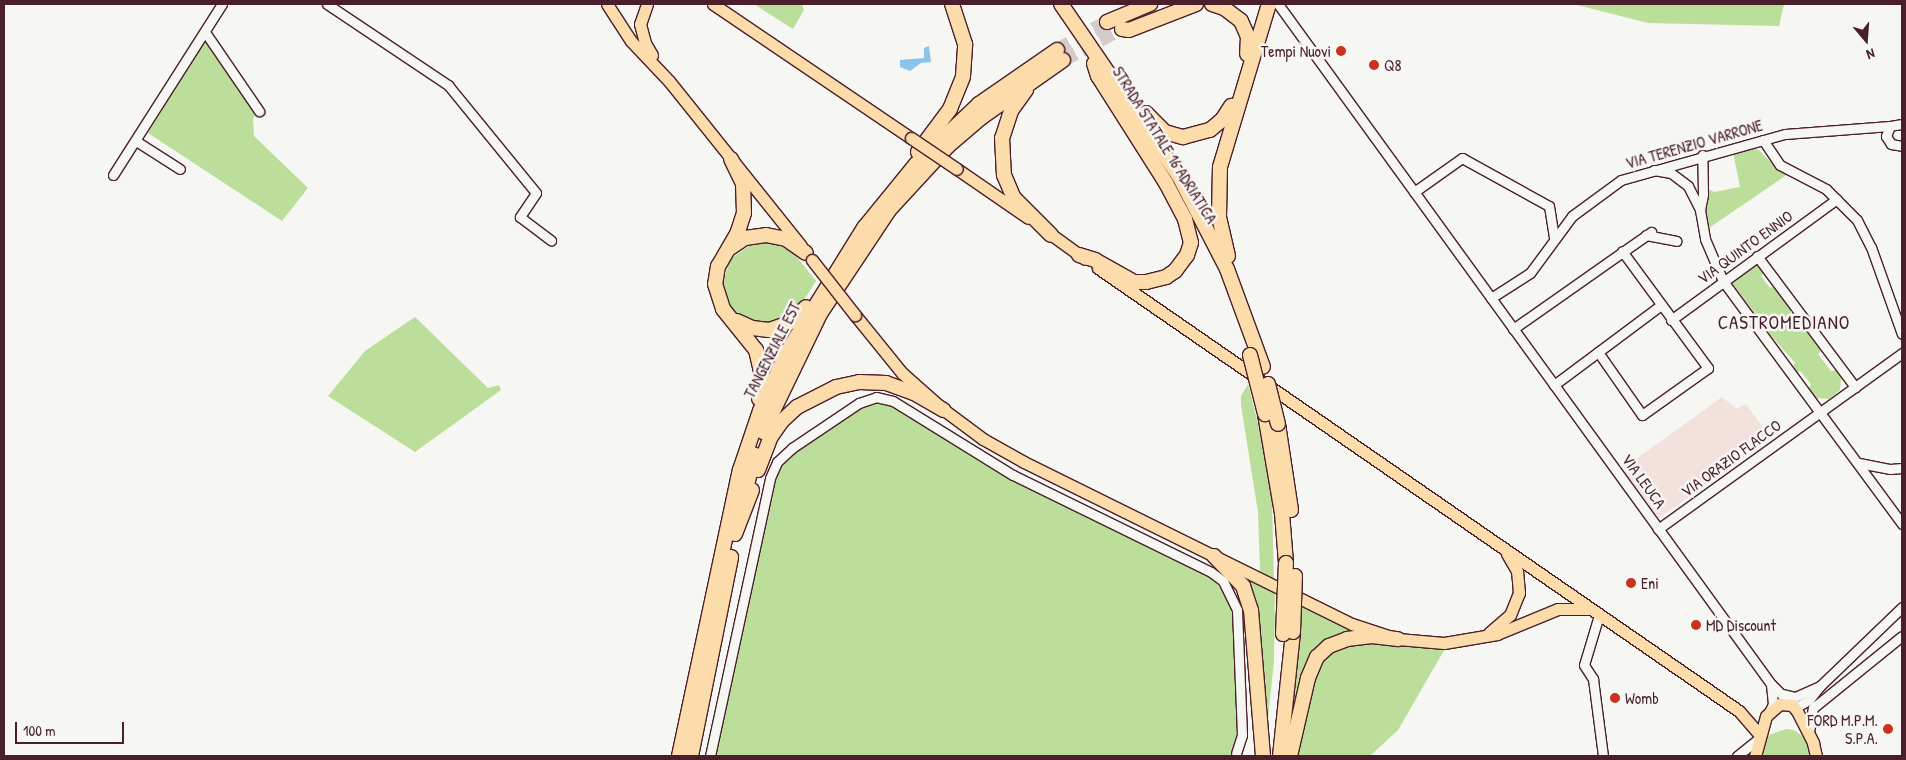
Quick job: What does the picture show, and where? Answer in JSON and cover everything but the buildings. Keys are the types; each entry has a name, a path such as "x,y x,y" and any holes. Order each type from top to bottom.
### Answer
{"highway":[{"path":"885,200 892,186 950,109 960,86 966,65 965,44 952,4"},
{"name":"STRADA STATALE 16 ADRIATICA","path":"1050,4 1094,64 1178,193 1222,280 1262,367 1278,424 1292,516 1288,633 1280,756"},
{"name":"STRADA STATALE 16 ADRIATICA","path":"1061,4 1184,186 1227,269 1254,353 1266,414 1290,564"},
{"path":"1114,28 1150,4"},
{"path":"1114,28 1180,4"},
{"path":"1114,28 1129,30 1196,4"},
{"path":"1078,27 1092,40 1158,127 1174,135 1193,136 1210,130 1228,114 1248,49 1248,37 1241,21 1224,8 1212,4"},
{"path":"1254,353 1258,338 1225,246 1217,199 1224,145 1267,9"},
{"path":"1051,234 1008,188 1001,150 1007,122 1016,101 1024,91 1061,67 1060,55"},
{"name":"TANGENZIALE EST","path":"679,756 740,470 760,411 787,352 851,247 885,200 916,164 979,104 1060,55"},
{"name":"TANGENZIALE EST","path":"691,756 749,471 769,416 820,314 889,210 948,146 1060,55"},
{"path":"1079,255 1095,260 1129,280 1146,282 1166,277 1176,271 1187,255 1191,243 1185,219 1174,197 1150,155 1098,76 1094,64"},
{"path":"731,159 743,184 745,202 738,232 718,266 715,284 719,301 756,350 763,380 740,470"},
{"path":"728,250 745,238 766,234 786,239 809,256"},
{"path":"732,318 760,330 789,323 803,312 842,254 851,247"},
{"path":"735,534 770,438 797,407 817,395 859,382 886,384 914,393 944,410"},
{"path":"1214,556 1238,578 1251,610 1263,756"},
{"name":"STRADA STATALE 16 ADRIATICA","path":"1270,756 1288,633"},
{"path":"1290,756 1308,678 1317,657 1329,646 1347,639 1372,636 1398,639"}],"main road":[{"path":"607,4 631,41 669,81 902,373 944,410 983,439 1024,462 1334,616 1398,639 1429,643 1467,641 1497,634 1558,609 1596,612"},
{"path":"647,4 641,15 641,32 645,43 669,81"},
{"path":"713,4 958,169 1079,255 1739,712 1758,737"},
{"path":"1467,641 1493,631 1510,615 1517,602 1520,582 1510,558 1501,547"},
{"path":"1754,756 1758,737 1767,714 1780,704 1792,705 1809,735 1816,755"},
{"path":"1739,712 1767,714"}],"street":[{"path":"113,175 222,4"},
{"path":"327,4 448,85 536,193 520,217 551,240"},
{"name":"VIA LEUCA","path":"1278,4 1771,684 1792,705"},
{"path":"205,32 259,111"},
{"path":"1897,146 1887,131 1898,124"},
{"name":"VIA TERENZIO VARRONE","path":"1490,298 1530,273 1541,262 1554,237 1594,198 1620,180 1702,155 1785,134 1864,130 1898,124"},
{"name":"VIA TERENZIO VARRONE","path":"1864,130 1897,146"},
{"path":"1762,140 1780,165 1826,189 1857,220 1871,247 1902,334"},
{"path":"136,141 180,169"},
{"path":"1700,210 1703,194 1702,155"},
{"path":"1414,192 1462,158 1549,206 1554,237"},
{"path":"1652,170 1680,179 1688,186 1700,210 1705,239 1723,281 1822,412 1902,524"},
{"name":"VIA QUINTO ENNIO","path":"1671,320 1837,199"},
{"path":"1513,329 1622,251 1649,234 1676,241"},
{"path":"1598,352 1642,414 1708,368 1622,251"},
{"path":"1757,256 1855,387"},
{"path":"1554,385 1661,305"},
{"name":"VIA ORAZIO FLACCO","path":"1658,529 1822,412 1902,352"},
{"path":"710,756 770,478 778,462 792,448 859,403 876,397 893,401 1013,475 1193,563 1223,581 1237,610 1242,735 1236,753"},
{"path":"1859,463 1890,470 1902,468"},
{"path":"1792,705 1809,700 1820,686 1902,607"},
{"path":"1596,612 1584,665 1593,679 1603,756"},
{"path":"1809,735 1813,708 1902,636"},
{"path":"1767,714 1773,704 1771,684"},
{"path":"1782,694 1795,697 1820,686"},
{"path":"1737,756 1758,737"}],"shaded area":[{"path":"1722,397 1737,409 1746,404 1771,438 1659,518 1625,472 1639,457"}],"green space":[{"path":"754,4 802,4 804,10 793,29"},
{"path":"1573,4 1784,4 1779,26 1648,23"},
{"path":"206,39 256,112 253,120 254,136 308,188 282,221 148,133"},
{"path":"1750,147 1759,150 1775,167 1788,174 1706,230 1708,189 1714,192 1740,187 1733,152"},
{"path":"768,241 793,252 816,281 795,314 770,326 743,320 732,312 722,286 730,259 754,243"},
{"path":"1756,261 1764,273 1761,276 1770,288 1774,286 1821,351 1818,354 1831,371 1836,370 1841,378 1840,390 1829,399 1816,398 1809,389 1811,384 1800,371 1796,372 1792,368 1795,363 1768,332 1772,329 1761,314 1757,316 1730,280"},
{"path":"415,317 488,388 499,385 501,390 415,452 328,396 365,351"},
{"path":"1248,384 1266,455 1272,501 1274,583 1260,571 1258,512 1241,405 1241,396"},
{"path":"879,403 892,406 976,459 1036,491 1211,578 1223,590 1233,615 1239,737 1232,756 715,756 773,479 794,450 855,411"},
{"path":"1243,577 1275,593 1274,661 1266,737"},
{"path":"1297,605 1359,632 1322,648 1285,750"},
{"path":"1349,642 1446,647 1398,730 1370,756 1295,756 1315,668 1337,648"},
{"path":"1786,729 1794,730 1808,740 1813,756 1760,756 1763,742 1769,735"}],"water":[{"path":"929,46 931,62 921,63 910,71 900,67 900,60 924,58 924,48"}],"tunnel":[{"path":"1057,50 1107,22"},
{"path":"1063,60 1113,33"}],"place":[{"name":"Tempi Nuovi","path":"1341,51"},
{"name":"Q8","path":"1374,65"},
{"name":"Eni","path":"1631,583"},
{"name":"MD Discount","path":"1696,625"},
{"name":"Womb","path":"1615,698"},
{"name":"FORD M.P.M. S.P.A.","path":"1888,729"}],"district":[{"name":"CASTROMEDIANO","path":"1784,323"}]}
